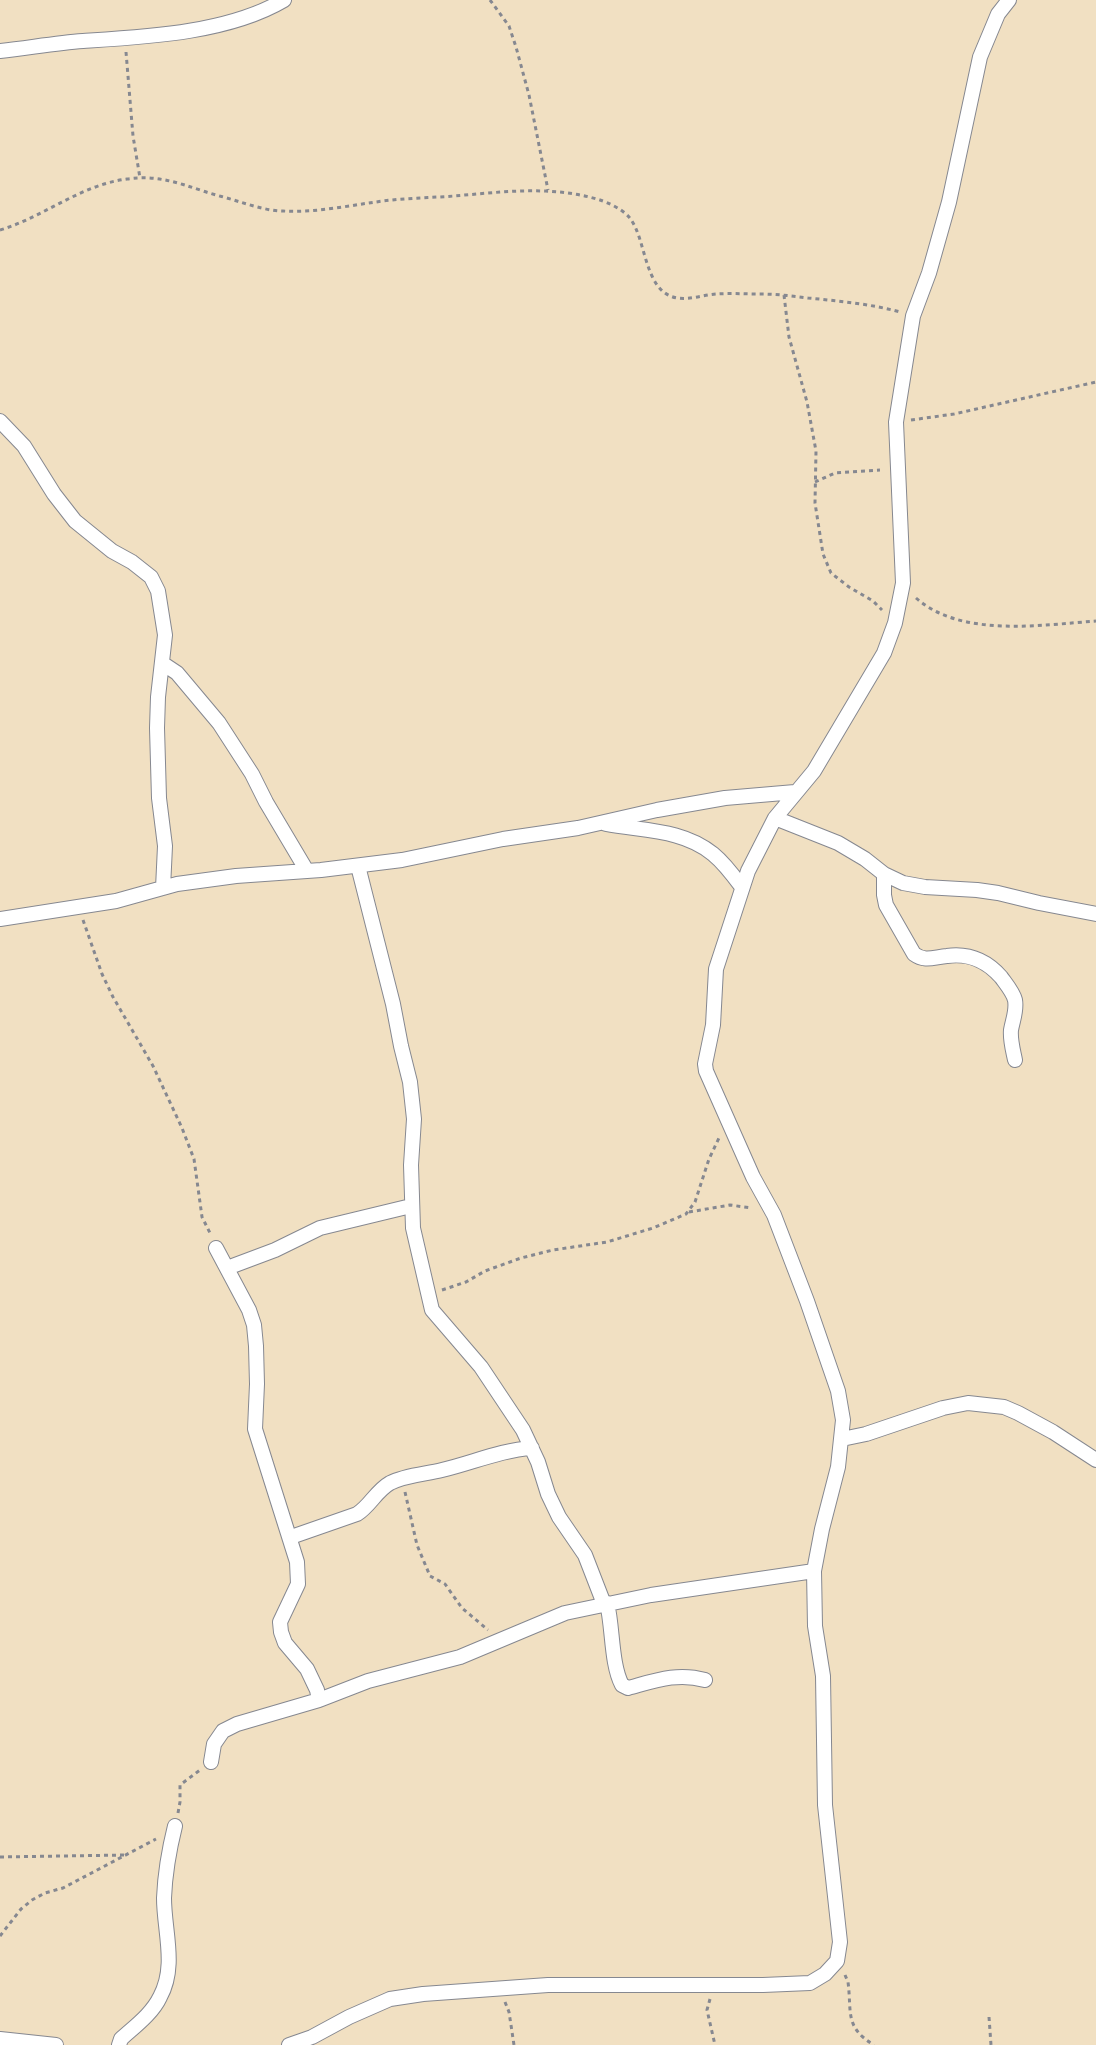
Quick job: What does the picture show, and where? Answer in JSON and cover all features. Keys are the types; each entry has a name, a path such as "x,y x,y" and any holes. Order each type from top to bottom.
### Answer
{"street":[{"path":"0,51 182,32 219,24 274,6 284,0"},
{"path":"289,2045 312,2037 349,2017 390,1999 423,1994 548,1985 810,1983 825,1974 837,1961 840,1942 825,1805 823,1676 815,1626 814,1571 822,1529 838,1467 843,1420 838,1391 807,1301 774,1215 726,1117 706,1071 705,1064 713,1025 716,969 741,886 774,818 805,782 819,762 884,653 896,623 903,583 896,422 913,316 929,273 949,202 980,57 998,14 1009,0"},
{"path":"0,421 24,446 54,494 75,521 112,551 132,562 151,577 158,591 165,635 158,697 157,728 159,798 165,846 163,888"},
{"path":"162,663 177,673 219,722 252,774 266,802 307,871"},
{"path":"0,919 116,901 177,884 236,876 307,871 402,860 725,798 795,792"},
{"path":"774,818 838,844 865,859 884,874 903,882 926,887 998,893 1096,914"},
{"path":"600,823 663,832 682,837 713,854 741,886"},
{"path":"358,866 393,1004 410,1082 414,1119 411,1166 413,1228 432,1310 497,1388 523,1430 532,1448 548,1494 585,1556 605,1603 612,1624 618,1674 622,1685 628,1688 668,1677 692,1676 704,1680"},
{"path":"884,874 886,905 914,954 920,958 927,959 960,955 976,958 993,969 1011,992 1015,998 1016,1008 1011,1041 1015,1060"},
{"path":"227,1268 275,1250 320,1228 412,1206"},
{"path":"216,1248 250,1310 256,1346 255,1428 298,1562 298,1584 280,1622 281,1632 285,1643 307,1669 317,1690 319,1700"},
{"path":"842,1439 866,1434 943,1408 968,1403 982,1404 1004,1407 1018,1413 1053,1432 1096,1460"},
{"path":"291,1538 365,1510 379,1491 390,1483 506,1451 532,1448"},
{"path":"211,1762 214,1744 223,1731 237,1724 319,1700 368,1681 460,1657 565,1613 605,1603 651,1595 814,1571"},
{"path":"119,2045 120,2039 151,2011 160,1999 165,1984 169,1967 169,1946 164,1900 166,1866 175,1826"},
{"path":"0,2039 56,2045"}],"path":[{"path":"490,0 509,26 516,47 529,96 548,190"},
{"path":"127,39 126,51 131,118 140,178"},
{"path":"0,230 15,225 84,191 107,182 140,178 172,181 267,210 284,212 344,207 391,200 491,192 548,190 600,200 615,206 628,216 636,227 646,262 652,274 663,292 669,296 685,298 716,294 784,295 886,308 913,316"},
{"path":"784,295 789,337 807,402 816,451 815,503 823,554 831,572 849,587 873,601 896,623"},
{"path":"896,422 954,414 1096,382"},
{"path":"814,482 835,472 880,470"},
{"path":"903,583 916,599 928,608 950,618 971,623 1022,627 1096,621"},
{"path":"76,907 113,997 153,1066 182,1128 194,1160 202,1216 216,1248"},
{"path":"688,1212 695,1202 726,1117"},
{"path":"428,1297 438,1291 466,1282 486,1271 521,1258 553,1250 607,1242 676,1219 688,1212 730,1205 765,1210 774,1215"},
{"path":"402,1479 417,1545 430,1576 444,1584 462,1608 481,1622 499,1641"},
{"path":"0,1936 21,1909 32,1900 45,1893 63,1888 156,1840 175,1826 180,1802 180,1785 211,1762"},
{"path":"0,1857 126,1855"},
{"path":"837,1961 848,1982 853,2028 860,2036 874,2045"},
{"path":"715,2045 708,2004 711,1998 727,1985"},
{"path":"498,1988 509,2012 514,2045"},
{"path":"989,2017 991,2045"}]}
